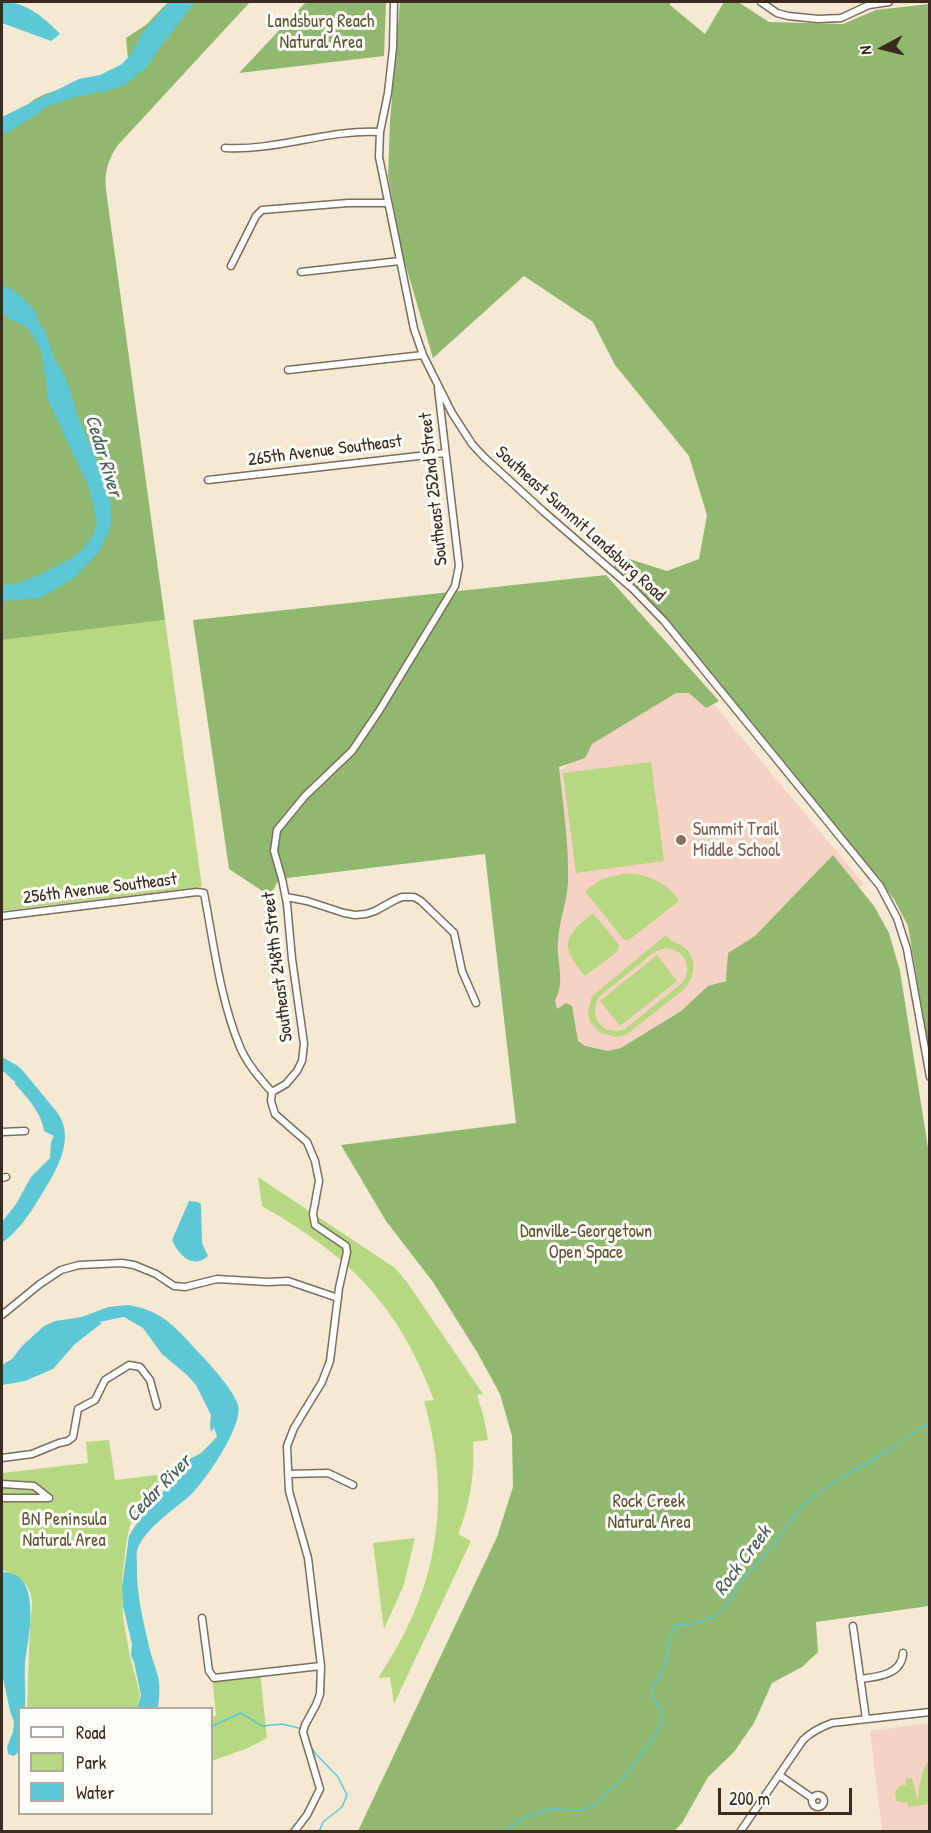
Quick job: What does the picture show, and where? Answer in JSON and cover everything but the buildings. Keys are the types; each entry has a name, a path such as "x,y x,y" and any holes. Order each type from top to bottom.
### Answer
{"street":[{"name":"Southeast Summit Landsburg Road","path":"394,2 393,48 388,93 380,132 379,157 414,329 438,388 472,444 493,467 633,589 660,616 880,886 893,909 907,949 930,1077"},
{"path":"761,2 777,13 818,19 841,18 869,5 889,2"},
{"path":"225,148 272,146 312,137 368,131 380,132"},
{"path":"231,266 256,216 262,210 348,203 387,203"},
{"path":"301,272 399,261"},
{"path":"288,370 423,355"},
{"name":"Southeast 252nd Street","path":"438,388 459,567 455,586"},
{"name":"265th Avenue Southeast","path":"208,480 445,453"},
{"name":"Southeast 248th Street","path":"272,1092 286,1084 297,1071 302,1061 304,1044 286,897 274,851 277,830 305,796 352,751 383,705 455,586"},
{"name":"256th Avenue Southeast","path":"2,916 202,892 226,1006 240,1048 257,1076 272,1092"},
{"path":"286,897 356,915 375,912 402,897 414,897 422,901 454,933 462,971 477,1003"},
{"path":"272,1092 271,1101 275,1114 307,1142 318,1171 319,1181 313,1214 315,1226 346,1246 347,1252 338,1298 330,1361 322,1382 289,1439 286,1456 290,1491 308,1558 321,1666 320,1694 303,1732 320,1789 307,1815 294,1832"},
{"path":"2,1132 25,1131"},
{"path":"2,1315 40,1284 69,1266 122,1263 156,1274 174,1286 185,1287 217,1279 288,1281 338,1298"},
{"path":"2,1458 32,1454 68,1441 73,1437 78,1409 95,1400 105,1380 129,1365 140,1367 150,1380 157,1406"},
{"path":"288,1474 328,1473 353,1485"},
{"path":"2,1484 34,1486 49,1498 2,1498"},
{"path":"202,1618 209,1671 212,1677 321,1666"},
{"path":"853,1626 866,1719"},
{"path":"860,1679 880,1676 895,1669 902,1660 903,1653"},
{"path":"740,1832 809,1734 832,1723 930,1712"},
{"path":"779,1775 812,1798"}],"shaded area":[{"name":"Summit Trail Middle School","path":"685,670 864,884 566,1089 530,795"},
{"path":"929,1723 929,1831 882,1831 870,1731"}],"green space":[{"name":"Landsburg Reach Natural Area","path":"168,2 250,2 118,145 106,172 106,190 165,620 2,640 2,124 45,94 129,70 126,38 146,25"},
{"name":"Landsburg Reach Natural Area","path":"306,2 386,2 384,56 239,73"},
{"path":"400,2 670,2 670,5 705,34 724,2 738,2 769,22 843,24 876,10 929,4 929,1050 908,926 894,899 760,732 612,569 623,557 667,571 699,559 707,515 689,456 615,365 593,322 524,276 433,358 402,253 388,176"},
{"path":"606,575 719,701 706,708 689,693 676,693 592,744 585,758 559,767 567,838 568,882 558,941 560,986 555,1000 557,1009 566,1003 572,1006 578,1041 585,1046 608,1051 621,1048 681,1011 708,986 726,981 728,953 755,936 833,855 874,906 889,933 900,971 929,1154 929,1606 816,1622 818,1652 802,1667 772,1683 754,1723 734,1752 708,1777 682,1823 674,1831 358,1831 497,1537 513,1487 512,1436 500,1394 477,1352 433,1282 386,1221 341,1145 516,1123 485,854 279,879 270,896 229,869 193,620"},
{"path":"165,620 202,887 2,911 2,640"},
{"path":"651,762 664,861 576,873 563,773"},
{"path":"622,874 639,875 655,880 669,888 679,901 629,940 624,940 585,891 602,879"},
{"path":"593,913 619,945 618,951 585,976 571,957 568,942 575,929"},
{"path":"666,935 685,948 692,958 692,975 687,986 626,1035 616,1037 601,1033 590,1022 588,1011 592,996","holes":["665,948 682,955 687,964 683,982 625,1029 610,1030 599,1024 595,1012 599,997 654,952"]},
{"path":"657,955 677,981 620,1026 600,1001"},
{"path":"258,1177 395,1268 407,1282 483,1394 477,1395 488,1440 473,1442 471,1489 458,1534 471,1541 394,1704 390,1677 378,1678 398,1646 414,1613 426,1579 434,1545 438,1510 437,1475 433,1438 424,1401 434,1400 420,1366 387,1310 345,1264 321,1244 262,1206"},
{"name":"BN Peninsula Natural Area","path":"109,1440 115,1480 173,1473 135,1516 129,1528 126,1545 122,1581 123,1617 140,1694 137,1707 27,1707 32,1601 28,1587 22,1580 2,1570 2,1473 88,1463 86,1442"},
{"path":"415,1538 403,1587 384,1629 373,1543"},
{"path":"260,1672 267,1738 248,1748 213,1761 213,1717 216,1715 212,1677"},
{"path":"929,1759 929,1804 908,1807 907,1802 896,1801 895,1793 899,1786 906,1785 906,1779 912,1778 918,1801 921,1779"}],"water":[{"path":"2,2 27,7 60,34 51,41 2,23"},
{"path":"169,2 191,2 139,70 107,88 71,98 20,117 2,131 2,117 79,79 100,75 122,64 131,54 143,32"},
{"path":"2,290 22,306 32,310 45,331 55,360 66,378 77,414 103,475 111,506 111,523 98,553 74,578 40,598 2,601 2,585 15,584 37,576 70,559 80,552 93,535 97,522 89,488 48,400 42,352 29,330 2,313"},
{"path":"2,1057 23,1071 57,1112 63,1122 65,1133 62,1156 52,1177 23,1222 2,1243 2,1222 16,1204 31,1177 50,1158 51,1142 54,1136 44,1131 33,1106 15,1082 2,1072"},
{"path":"189,1201 201,1204 202,1243 208,1256 197,1262 182,1255 172,1240"},
{"path":"127,1305 140,1308 170,1323 218,1374 238,1405 235,1426 212,1469 186,1499 151,1529 137,1551 140,1606 159,1681 158,1707 137,1707 141,1695 131,1656 132,1644 123,1606 122,1587 129,1536 145,1510 163,1492 188,1460 201,1453 217,1436 214,1428 211,1432 211,1415 196,1385 162,1354 143,1328 124,1317 99,1322 102,1323 75,1344 53,1369 25,1381 2,1385 2,1365 12,1359 22,1346 44,1326 55,1321 82,1317 108,1307"},
{"path":"2,1572 15,1575 24,1583 29,1594 30,1608 25,1664 25,1707 18,1707 18,1753 14,1756 8,1754 7,1747 14,1722 3,1678"}],"waterway":[{"name":"Cedar River","path":"101,89 124,81 144,64 190,2"},
{"name":"Cedar River","path":"2,131 38,109"},
{"name":"Cedar River","path":"2,289 15,296 33,315"},
{"name":"Rock Creek","path":"503,1832 520,1820 550,1809 581,1810 593,1806 621,1781 651,1741 662,1721 660,1708 653,1699 652,1690 665,1665 671,1634 676,1625 691,1624 714,1617 726,1607 742,1580 808,1501 842,1477 898,1445 917,1429 930,1424"},
{"name":"Rock Creek","path":"213,1726 241,1713 262,1726 282,1724 299,1728"},
{"name":"Rock Creek","path":"312,1748 338,1777 347,1795 342,1807 323,1822 319,1832"}],"place":[{"name":"Summit Trail Middle School","path":"681,840"}],"park label":[{"name":"Danville-Georgetown Open Space","path":"586,1242"},
{"name":"Rock Creek Natural Area","path":"649,1512"}]}
